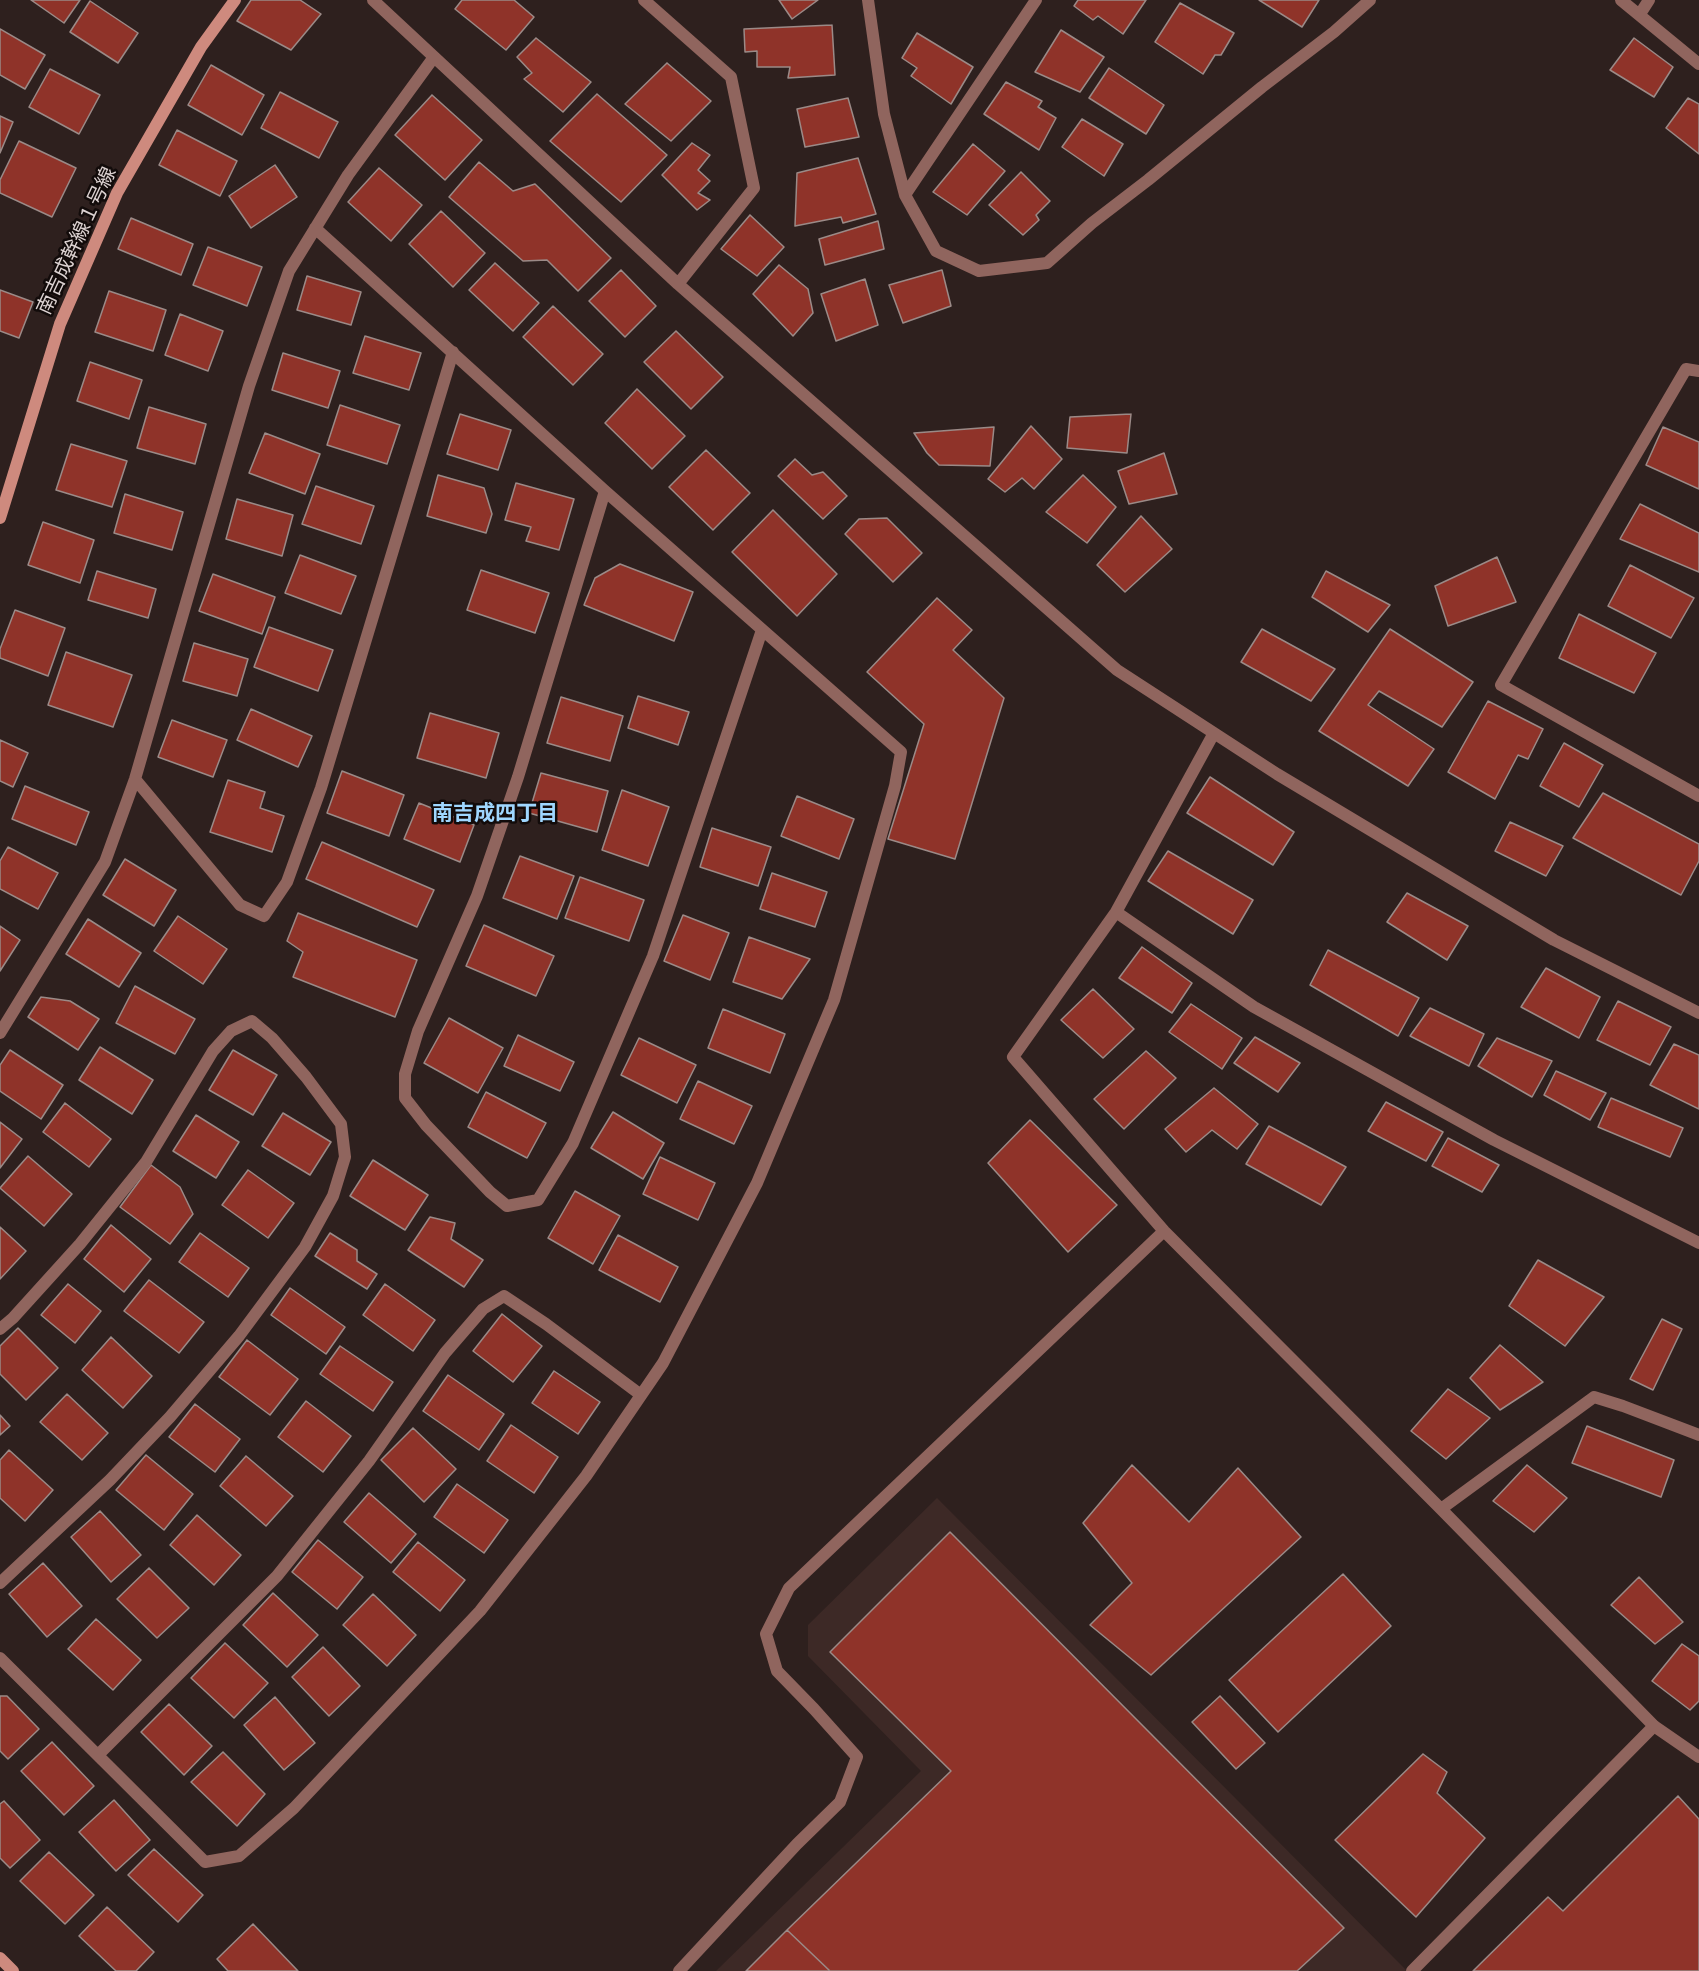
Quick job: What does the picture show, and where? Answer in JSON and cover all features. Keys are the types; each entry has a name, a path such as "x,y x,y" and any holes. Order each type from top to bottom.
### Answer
{"street":[{"name":"南吉成幹線１号線","path":"0,518 60,324 117,193 201,46 235,0"},
{"path":"373,0 678,284 1118,670 1276,774 1554,940 1699,1013"},
{"path":"644,0 731,77 754,188 678,284"},
{"path":"868,0 884,114 905,195 936,251 979,271 1047,263 1092,223 1334,32 1370,0"},
{"path":"905,195 1036,0"},
{"path":"1622,0 1699,64"},
{"path":"1640,14 1649,0"},
{"path":"0,1033 105,862 135,778 249,386 289,271 348,176 434,57"},
{"path":"0,1658 204,1862 239,1856 294,1808 480,1611 586,1476 663,1363 757,1183 834,1000 895,786 901,752 605,491 315,228"},
{"path":"135,778 240,904 264,916 287,882 321,788 453,352"},
{"path":"1699,371 1686,369 1501,685 1699,796"},
{"path":"605,491 518,777 489,863 418,1031 405,1074 405,1098 426,1125 490,1192 507,1206 538,1200 573,1143 653,956 762,630"},
{"path":"1214,733 1116,912 1014,1057 1164,1231 1654,1726 1699,1757"},
{"path":"1116,912 1254,1007 1494,1140 1699,1244"},
{"path":"0,1329 13,1318 80,1244 146,1162 213,1052 231,1031 252,1021 272,1038 306,1077 341,1124 345,1157 333,1196 305,1247 239,1336 170,1418 110,1480 0,1583"},
{"path":"679,1971 797,1844 840,1802 857,1757 777,1671 766,1634 789,1588 1164,1231"},
{"path":"98,1755 277,1576 369,1461 444,1353 483,1309 504,1296 546,1324 641,1395"},
{"path":"1441,1509 1594,1397 1699,1435"},
{"path":"1412,1971 1654,1726"},
{"path":"0,1958 13,1971"}],"shaded area":[{"path":"937,1498 1407,1971 716,1971 921,1771 808,1656 808,1625"}],"building":[{"path":"31,0 80,0 64,23"},
{"path":"251,0 300,0 321,14 291,50 237,21"},
{"path":"462,0 514,0 534,17 506,50 455,9"},
{"path":"779,0 818,0 792,19"},
{"path":"1078,0 1146,0 1123,34 1098,16 1093,20 1074,6"},
{"path":"1259,0 1319,0 1302,27"},
{"path":"90,1 138,33 118,63 70,32"},
{"path":"1180,3 1234,33 1221,55 1215,55 1203,74 1155,42"},
{"path":"832,25 835,75 788,78 790,67 757,67 757,51 745,52 744,29"},
{"path":"0,29 45,55 25,89 0,75"},
{"path":"1061,30 1104,57 1080,92 1035,72"},
{"path":"917,33 973,67 951,104 911,76 917,68 902,58"},
{"path":"536,38 591,82 563,112 524,79 532,73 517,57"},
{"path":"1634,38 1673,67 1654,97 1610,70"},
{"path":"667,63 711,101 671,141 625,104"},
{"path":"211,65 264,95 242,135 188,105"},
{"path":"1109,68 1164,105 1146,134 1089,98"},
{"path":"50,69 100,95 79,134 29,107"},
{"path":"1006,82 1042,101 1038,107 1056,118 1039,150 984,114"},
{"path":"280,92 338,122 319,158 261,128"},
{"path":"597,94 667,155 621,202 550,141"},
{"path":"432,95 482,140 445,180 395,135"},
{"path":"848,98 859,137 805,147 797,109"},
{"path":"1688,98 1699,104 1699,154 1666,128"},
{"path":"0,116 13,122 0,153"},
{"path":"1082,119 1123,144 1104,176 1062,147"},
{"path":"177,130 237,161 220,196 159,165"},
{"path":"19,141 76,168 52,217 0,193 0,180"},
{"path":"692,143 710,155 698,170 710,181 698,193 710,200 697,210 662,175"},
{"path":"973,144 1005,171 967,215 933,192"},
{"path":"858,158 876,214 843,223 841,217 795,226 797,173"},
{"path":"479,162 513,191 535,184 611,258 578,291 547,260 523,261 449,197"},
{"path":"275,165 297,197 251,228 229,196"},
{"path":"379,168 422,205 391,241 348,202"},
{"path":"1021,172 1050,201 1036,215 1039,220 1023,235 989,205"},
{"path":"441,211 485,253 453,287 409,244"},
{"path":"750,215 784,247 757,276 721,249"},
{"path":"131,218 193,244 181,275 118,249"},
{"path":"878,221 884,249 825,265 819,239"},
{"path":"208,247 262,267 247,306 193,285"},
{"path":"495,263 539,303 513,331 469,290"},
{"path":"779,265 808,289 813,313 793,336 753,294"},
{"path":"621,270 656,306 625,337 589,301"},
{"path":"942,270 951,306 903,323 889,285"},
{"path":"307,276 361,292 351,325 297,310"},
{"path":"865,279 878,325 836,341 821,294"},
{"path":"0,290 33,302 19,338 0,331"},
{"path":"109,291 166,310 153,351 95,332"},
{"path":"553,306 603,354 573,385 523,337"},
{"path":"180,314 223,331 208,371 165,355"},
{"path":"676,331 723,377 691,409 644,362"},
{"path":"365,336 421,353 409,390 353,373"},
{"path":"283,353 340,371 328,408 272,390"},
{"path":"90,362 142,380 129,419 77,401"},
{"path":"637,389 685,436 652,469 605,423"},
{"path":"340,405 400,425 387,464 327,445"},
{"path":"149,407 206,424 195,464 137,448"},
{"path":"460,414 511,430 498,470 447,454"},
{"path":"1131,414 1127,453 1067,448 1070,417"},
{"path":"1031,426 1062,459 1034,489 1022,478 1005,492 988,479"},
{"path":"994,427 990,466 939,465 927,453 914,433"},
{"path":"1663,427 1699,442 1699,489 1646,465"},
{"path":"265,433 320,454 305,494 249,473"},
{"path":"71,444 127,461 112,507 56,490"},
{"path":"706,450 750,493 713,530 669,487"},
{"path":"1164,453 1177,494 1129,504 1118,471"},
{"path":"795,459 812,475 823,472 847,496 823,519 778,476"},
{"path":"438,475 484,488 492,514 486,533 427,516"},
{"path":"1083,475 1116,507 1087,543 1046,512"},
{"path":"516,483 574,499 559,550 526,541 531,527 505,520"},
{"path":"316,486 374,506 361,544 302,524"},
{"path":"125,494 183,512 172,550 114,533"},
{"path":"237,499 293,515 282,556 226,539"},
{"path":"1640,504 1699,533 1699,572 1620,539"},
{"path":"773,510 837,574 797,616 732,552"},
{"path":"1141,516 1172,549 1125,592 1097,565"},
{"path":"887,518 922,553 893,582 845,534 859,519"},
{"path":"43,522 94,540 80,583 28,565"},
{"path":"300,555 356,576 341,614 285,593"},
{"path":"1497,557 1516,602 1448,626 1435,586"},
{"path":"620,564 693,592 674,641 584,605 595,578"},
{"path":"1630,565 1694,598 1671,638 1608,606"},
{"path":"481,570 549,593 535,633 467,610"},
{"path":"97,571 156,589 148,618 88,600"},
{"path":"1326,571 1390,605 1368,632 1312,597"},
{"path":"213,574 275,597 262,634 199,611"},
{"path":"937,598 972,630 953,650 1004,698 955,859 888,839 924,724 867,672"},
{"path":"15,610 65,628 48,676 0,658 0,649"},
{"path":"1579,614 1656,653 1634,693 1559,658"},
{"path":"269,627 333,650 318,691 254,667"},
{"path":"1262,629 1335,669 1311,701 1241,662"},
{"path":"1390,629 1473,682 1442,727 1379,691 1368,705 1434,749 1408,786 1319,731"},
{"path":"194,643 248,659 237,696 183,681"},
{"path":"66,652 132,675 113,727 48,705"},
{"path":"638,696 689,712 678,745 628,728"},
{"path":"561,697 623,716 610,761 547,743"},
{"path":"1488,701 1543,729 1528,759 1518,755 1495,799 1448,772"},
{"path":"251,709 312,736 298,767 237,740"},
{"path":"430,713 499,733 486,778 417,758"},
{"path":"172,720 227,740 213,777 158,757"},
{"path":"0,740 28,753 13,787 0,781"},
{"path":"1564,743 1603,765 1579,807 1540,786"},
{"path":"342,771 404,795 389,836 327,813"},
{"path":"541,773 608,791 597,832 529,813"},
{"path":"1210,777 1294,832 1273,865 1187,813"},
{"path":"228,780 265,792 260,808 284,816 272,852 210,832"},
{"path":"25,786 89,812 76,845 12,819"},
{"path":"622,790 669,807 648,866 602,850"},
{"path":"1603,793 1699,844 1699,861 1681,895 1573,838"},
{"path":"797,796 854,819 839,859 781,836"},
{"path":"419,803 474,825 460,862 404,839"},
{"path":"1510,822 1563,846 1546,876 1495,851"},
{"path":"712,828 771,847 758,886 700,867"},
{"path":"322,842 434,890 417,927 306,879"},
{"path":"8,847 58,873 38,909 0,889 0,861"},
{"path":"1168,851 1253,900 1233,934 1148,881"},
{"path":"520,856 574,876 557,919 503,898"},
{"path":"125,859 176,890 154,926 103,895"},
{"path":"772,873 827,892 815,927 760,909"},
{"path":"580,877 644,900 629,941 565,918"},
{"path":"1407,893 1468,926 1447,960 1387,922"},
{"path":"298,913 417,960 395,1017 293,977 303,952 287,941"},
{"path":"683,915 729,933 710,980 664,961"},
{"path":"178,916 227,949 203,984 154,951"},
{"path":"88,919 141,953 119,987 66,954"},
{"path":"484,925 554,956 536,996 466,966"},
{"path":"0,926 20,940 0,971"},
{"path":"749,937 810,959 782,999 733,982"},
{"path":"1142,947 1192,983 1172,1013 1119,978"},
{"path":"1328,950 1419,998 1398,1036 1310,985"},
{"path":"1546,968 1600,997 1579,1038 1521,1007"},
{"path":"135,986 195,1019 175,1054 116,1023"},
{"path":"1093,989 1134,1029 1103,1058 1061,1020"},
{"path":"41,997 70,1001 99,1019 78,1050 28,1017"},
{"path":"1618,1001 1671,1027 1650,1065 1597,1040"},
{"path":"1191,1004 1242,1038 1222,1069 1169,1032"},
{"path":"1430,1008 1484,1034 1469,1066 1410,1036"},
{"path":"723,1009 785,1034 770,1073 708,1048"},
{"path":"449,1018 503,1048 478,1093 424,1063"},
{"path":"518,1035 574,1062 560,1091 504,1066"},
{"path":"1255,1037 1300,1063 1278,1092 1234,1063"},
{"path":"639,1038 696,1065 677,1103 621,1075"},
{"path":"1497,1038 1552,1061 1532,1097 1478,1066"},
{"path":"1674,1044 1699,1055 1699,1109 1650,1085"},
{"path":"100,1047 153,1080 132,1114 79,1080"},
{"path":"10,1050 63,1085 41,1119 0,1091 0,1065"},
{"path":"233,1050 277,1075 253,1115 209,1090"},
{"path":"1146,1051 1176,1078 1124,1129 1094,1099"},
{"path":"1556,1071 1606,1093 1590,1120 1544,1095"},
{"path":"698,1081 752,1106 734,1144 680,1119"},
{"path":"1214,1088 1258,1124 1237,1149 1212,1130 1186,1152 1165,1129"},
{"path":"486,1092 546,1123 527,1158 468,1127"},
{"path":"1611,1098 1683,1128 1670,1157 1598,1127"},
{"path":"1386,1102 1443,1132 1426,1161 1368,1131"},
{"path":"65,1103 111,1139 89,1167 43,1132"},
{"path":"613,1112 664,1143 643,1179 591,1148"},
{"path":"283,1113 331,1142 310,1175 262,1146"},
{"path":"196,1115 239,1142 216,1178 173,1151"},
{"path":"1030,1120 1117,1205 1068,1252 988,1163"},
{"path":"0,1122 22,1139 0,1168"},
{"path":"1269,1126 1346,1167 1321,1205 1246,1164"},
{"path":"1448,1138 1499,1165 1482,1192 1432,1166"},
{"path":"28,1156 72,1194 44,1226 0,1188"},
{"path":"660,1157 715,1183 698,1220 643,1194"},
{"path":"373,1160 428,1195 405,1230 350,1196"},
{"path":"151,1165 180,1187 193,1214 170,1244 120,1207"},
{"path":"248,1170 294,1203 268,1238 222,1205"},
{"path":"575,1191 620,1216 593,1264 548,1238"},
{"path":"430,1217 455,1223 451,1239 483,1260 464,1287 408,1250"},
{"path":"111,1225 151,1259 124,1292 84,1259"},
{"path":"0,1227 26,1251 0,1279"},
{"path":"200,1233 249,1268 228,1297 179,1262"},
{"path":"330,1233 357,1250 357,1261 377,1274 367,1289 315,1256"},
{"path":"618,1235 678,1267 660,1302 599,1270"},
{"path":"1538,1260 1604,1297 1565,1346 1509,1306"},
{"path":"149,1280 204,1322 179,1353 124,1311"},
{"path":"68,1284 101,1311 75,1343 41,1315"},
{"path":"385,1284 435,1320 413,1351 363,1315"},
{"path":"290,1288 345,1327 326,1354 271,1315"},
{"path":"502,1314 542,1346 513,1382 473,1351"},
{"path":"1662,1319 1682,1329 1653,1390 1630,1379"},
{"path":"18,1328 58,1368 26,1400 0,1374 0,1346"},
{"path":"111,1337 152,1376 123,1408 82,1370"},
{"path":"247,1340 298,1379 270,1415 219,1377"},
{"path":"1500,1345 1543,1382 1500,1410 1470,1378"},
{"path":"340,1346 393,1382 373,1411 320,1374"},
{"path":"554,1371 600,1402 578,1434 532,1403"},
{"path":"448,1375 504,1414 479,1450 423,1411"},
{"path":"1448,1389 1490,1418 1446,1459 1411,1431"},
{"path":"67,1394 108,1433 82,1460 40,1422"},
{"path":"306,1401 351,1436 323,1472 278,1437"},
{"path":"195,1404 240,1439 215,1472 169,1437"},
{"path":"0,1415 10,1426 0,1435"},
{"path":"511,1425 558,1457 534,1493 487,1461"},
{"path":"1587,1426 1674,1460 1661,1497 1572,1463"},
{"path":"413,1428 456,1469 424,1502 381,1460"},
{"path":"9,1450 53,1490 25,1521 0,1498 0,1460"},
{"path":"146,1455 193,1494 164,1530 116,1490"},
{"path":"246,1456 293,1496 266,1526 220,1486"},
{"path":"1132,1465 1189,1522 1238,1468 1301,1537 1151,1675 1090,1625 1132,1583 1083,1523"},
{"path":"1527,1465 1567,1498 1534,1532 1493,1501"},
{"path":"457,1484 508,1520 484,1553 434,1517"},
{"path":"369,1493 416,1534 391,1563 344,1522"},
{"path":"100,1511 141,1555 111,1582 71,1537"},
{"path":"197,1515 241,1555 214,1585 170,1545"},
{"path":"950,1532 1344,1928 1297,1971 830,1971 787,1930 951,1771 830,1652"},
{"path":"318,1540 363,1577 337,1609 292,1572"},
{"path":"418,1542 465,1580 440,1611 393,1572"},
{"path":"43,1563 82,1606 47,1637 9,1594"},
{"path":"149,1568 189,1608 157,1638 117,1599"},
{"path":"1343,1574 1391,1626 1278,1732 1229,1680"},
{"path":"1639,1577 1683,1622 1655,1644 1611,1605"},
{"path":"273,1593 318,1635 287,1667 243,1625"},
{"path":"373,1594 416,1635 387,1666 343,1625"},
{"path":"96,1619 141,1660 113,1690 68,1649"},
{"path":"225,1643 268,1683 234,1718 191,1678"},
{"path":"1682,1644 1699,1656 1699,1701 1690,1710 1652,1681"},
{"path":"323,1647 360,1686 329,1716 292,1677"},
{"path":"0,1696 7,1696 39,1729 8,1759 0,1751"},
{"path":"1220,1696 1265,1743 1236,1769 1192,1722"},
{"path":"275,1697 315,1743 284,1770 244,1725"},
{"path":"169,1704 212,1746 184,1775 141,1732"},
{"path":"52,1742 94,1786 64,1815 21,1771"},
{"path":"223,1752 265,1794 237,1826 191,1782"},
{"path":"1423,1754 1447,1772 1437,1793 1485,1838 1416,1917 1335,1840"},
{"path":"1678,1796 1699,1819 1699,1971 1473,1971 1548,1897 1563,1911"},
{"path":"114,1800 150,1840 116,1871 79,1832"},
{"path":"4,1801 40,1840 10,1868 0,1858 0,1804"},
{"path":"154,1849 203,1895 178,1922 128,1875"},
{"path":"49,1852 94,1895 65,1924 20,1881"},
{"path":"107,1907 154,1952 136,1971 116,1971 79,1936"},
{"path":"253,1924 298,1971 228,1971 217,1959"},
{"path":"787,1930 830,1971 746,1971"}],"district":[{"name":"南吉成四丁目","path":"495,814"}]}
